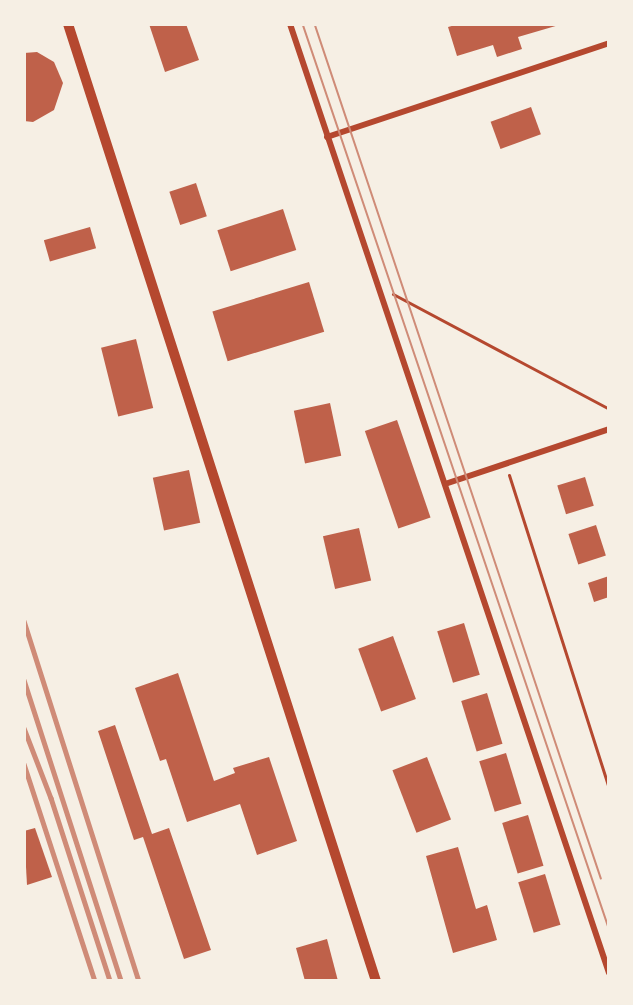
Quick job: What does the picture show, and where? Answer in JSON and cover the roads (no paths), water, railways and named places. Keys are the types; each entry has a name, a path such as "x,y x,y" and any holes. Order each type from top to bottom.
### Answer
{"main road":[{"path":"68,24 376,981"}],"street":[{"path":"290,24 609,973"},
{"path":"327,137 609,43"},
{"path":"445,484 609,429"}],"tram line":[{"path":"303,24 609,928"},
{"path":"315,24 601,878"}],"railway":[{"path":"24,621 139,981"},
{"path":"24,680 121,981"},
{"path":"24,728 51,798 110,981"},
{"path":"24,764 95,981"}]}
